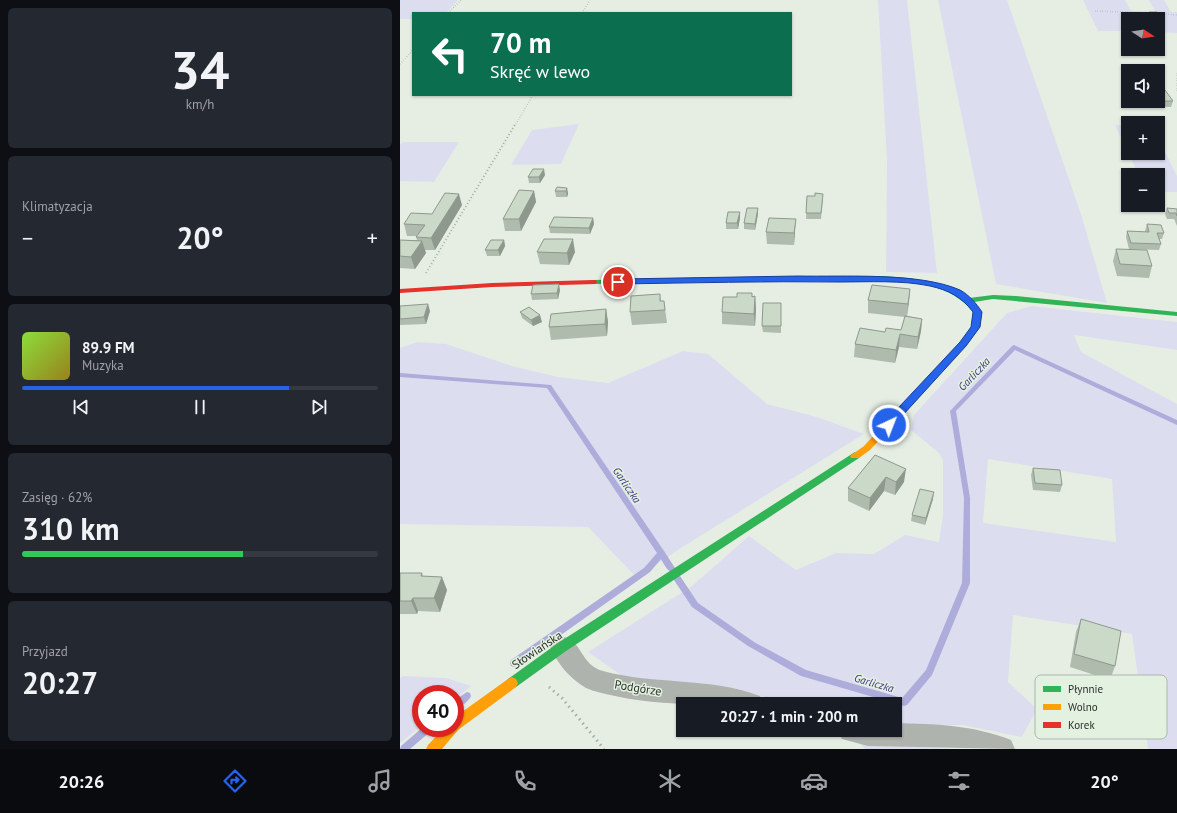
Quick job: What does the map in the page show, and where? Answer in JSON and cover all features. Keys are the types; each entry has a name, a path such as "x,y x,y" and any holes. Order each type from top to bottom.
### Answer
{"street":[{"path":"400,291 603,282 847,279 895,280 931,284 958,292 969,300 985,297 1012,297 1139,312 1177,314"},
{"name":"Słowiańska","path":"464,718 562,647 637,600 692,562 867,448 963,344 976,327 978,312 969,300"},
{"name":"Podgórze","path":"562,647 576,667 595,680 638,690 718,697"},
{"path":"902,735 952,737 1002,749"},
{"path":"433,749 444,737"}],"path":[{"path":"449,12 461,0"},
{"path":"583,12 590,0"},
{"path":"1095,12 1177,15"},
{"path":"400,64 412,51"},
{"path":"1177,73 1177,93"},
{"path":"415,290 532,96"},
{"path":"530,670 562,698 604,749"}],"shaded area":[{"path":"400,0 458,0 447,12 412,12 412,19 400,19"},
{"path":"878,0 907,0 937,273 886,272 887,161"},
{"path":"938,0 1007,0 1081,214 1107,303 996,284"},
{"path":"1083,0 1125,0 1131,11 1156,12 1121,12 1121,31 1098,31"},
{"path":"1149,0 1164,0 1171,12 1177,12 1177,33 1165,32 1165,12 1156,12"},
{"path":"579,124 561,164 511,165 532,130"},
{"path":"1115,125 1121,125 1121,137"},
{"path":"403,142 459,142 434,182 400,181 400,145"},
{"path":"1165,152 1177,176 1177,192 1165,192 1165,168 1136,168 1132,160 1165,160"},
{"path":"1031,306 1177,322 1177,350 1074,335 1081,352 1177,404 1177,749 1148,749 1147,739 1167,739 1167,675 1138,675 1132,634 1013,615 1008,682 1035,707 1035,713 1022,737 962,725 902,725 902,697 765,697 742,691 624,677 588,652 692,586 749,536 796,570 836,553 874,554 905,535 939,542 943,515 943,461 939,453 911,430 914,415 1007,313","holes":["988,459 1112,479 1116,542 983,523"]},
{"path":"417,342 446,344 512,366 558,377 608,383 683,351 708,354 767,404 817,417 864,434 681,548 637,578 588,527 400,524 400,348"},
{"path":"403,676 446,678 471,686 464,692 464,685 412,685 412,733 400,743 400,678"},
{"path":"859,743 954,749 865,749"}],"building":[{"path":"1165,90 1173,101 1165,101"},
{"path":"533,169 544,169 539,177 528,177"},
{"path":"557,187 567,188 566,191 555,191"},
{"path":"519,190 534,191 519,219 503,219"},
{"path":"445,193 459,194 431,238 416,237 425,225 404,224 411,213 432,214"},
{"path":"815,193 823,194 821,213 806,213 807,196 815,196"},
{"path":"747,208 758,208 755,224 744,223"},
{"path":"1167,208 1177,209 1177,216 1176,213 1169,213"},
{"path":"728,212 740,212 737,223 726,223"},
{"path":"554,217 593,218 589,228 549,227"},
{"path":"769,218 796,219 794,233 766,232"},
{"path":"1147,224 1161,225 1164,233 1157,233 1161,244 1131,243 1127,231 1149,232"},
{"path":"544,239 573,239 567,253 537,252"},
{"path":"400,240 422,241 411,257 400,256"},
{"path":"491,240 504,240 498,250 485,250"},
{"path":"1116,249 1147,250 1152,266 1120,264"},
{"path":"559,284 557,293 531,294 533,285"},
{"path":"872,285 910,289 908,304 868,300"},
{"path":"737,293 752,293 752,297 755,296 754,314 722,312 723,297 737,297"},
{"path":"660,294 660,301 664,301 665,310 630,312 631,296"},
{"path":"763,303 781,303 781,326 762,326"},
{"path":"428,304 424,317 400,319 400,306"},
{"path":"529,307 540,315 531,320 520,312"},
{"path":"606,309 605,324 549,327 551,314"},
{"path":"905,316 922,319 918,337 900,334 896,350 855,344 860,328 885,332 886,328 901,330"},
{"path":"875,455 906,469 896,482 886,477 870,498 848,488"},
{"path":"1033,468 1060,470 1062,485 1035,483"},
{"path":"920,489 934,492 926,518 912,515"},
{"path":"400,573 422,573 421,576 442,577 434,598 413,598 411,601 400,601"},
{"path":"1081,619 1121,631 1115,666 1074,654"}],"waterway":[{"name":"Garliczka","path":"677,578 695,605 751,644 804,673 904,702 929,672 966,583 967,498 953,411 1014,347 1177,423"},
{"name":"Garliczka","path":"400,375 549,386 661,553"},
{"path":"514,663 647,570 661,553"},
{"name":"Garliczka","path":"661,553 672,570"},
{"path":"404,749 418,737"}],"traffic: fast":[{"path":"593,282 739,279 909,280 948,289 965,298 978,312"},
{"path":"969,300 993,297 1016,298 1177,314"},
{"path":"512,683 562,647 855,456"}],"traffic: slow":[{"path":"855,456 867,448 963,344 976,327 978,312"},
{"path":"464,718 512,683"},
{"path":"433,749 444,737"}],"traffic: jam":[{"path":"400,291 492,285 593,282"}],"route":[{"path":"618,282 798,279 895,280 931,284 958,292 969,300 978,312 976,327 963,344 889,425"}]}
